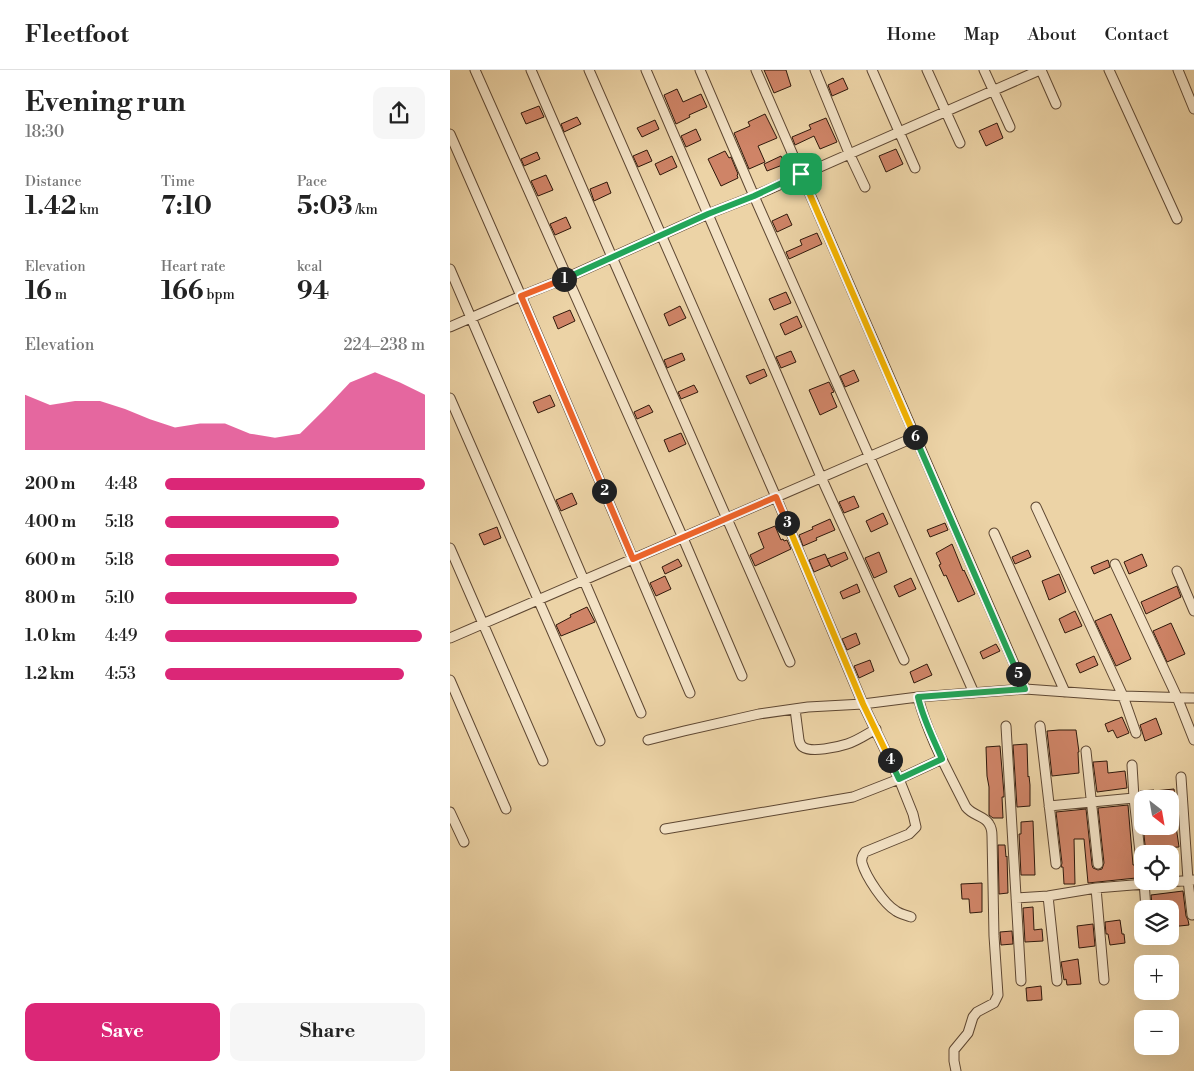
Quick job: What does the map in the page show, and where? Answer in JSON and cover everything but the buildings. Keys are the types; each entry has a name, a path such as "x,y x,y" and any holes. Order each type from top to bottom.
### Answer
{"street":[{"path":"475,70 683,538 742,676"},
{"path":"531,70 790,662"},
{"path":"589,70 776,497 863,704 914,814 916,827 914,831 864,852 862,856 862,863 868,877 886,902 896,911 911,917"},
{"path":"646,70 821,477 904,660"},
{"path":"700,70 974,693"},
{"path":"756,70 1025,689"},
{"path":"815,70 849,153 866,187"},
{"path":"872,70 915,168"},
{"path":"927,70 960,143"},
{"path":"984,70 1010,127"},
{"path":"450,327 1040,70 1056,104"},
{"path":"1109,70 1177,219"},
{"path":"1178,70 1194,109"},
{"path":"450,134 690,693"},
{"path":"450,269 640,713"},
{"path":"450,398 600,740"},
{"path":"450,638 915,437"},
{"path":"1036,507 1122,696 1136,733"},
{"path":"994,533 1065,692"},
{"path":"450,548 543,762"},
{"path":"1115,564 1177,697 1194,740"},
{"path":"1176,571 1194,611"},
{"path":"450,680 506,809"},
{"path":"648,740 759,714 808,707 863,704 918,697 1025,689 1122,696 1194,698"},
{"path":"918,697 928,727 966,807 972,813 988,822 992,836 994,936 998,995 994,1003 977,1012 973,1017 968,1033 954,1050 956,1071"},
{"path":"795,709 799,740 804,748 830,748 848,744 876,729"},
{"path":"1006,726 1021,981"},
{"path":"1040,726 1056,864"},
{"path":"1086,751 1098,864"},
{"path":"665,829 852,797 899,779 942,759"},
{"path":"1049,806 1134,798 1132,765"},
{"path":"1181,777 1191,880 1192,915"},
{"path":"450,812 464,842"},
{"path":"1016,898 1048,896 1134,884"},
{"path":"1096,888 1104,980"},
{"path":"1048,896 1057,982"}],"route":[{"path":"801,174 1025,689 918,697 922,712 942,759 899,779 863,704 776,497 633,559 521,296 801,174"}]}
